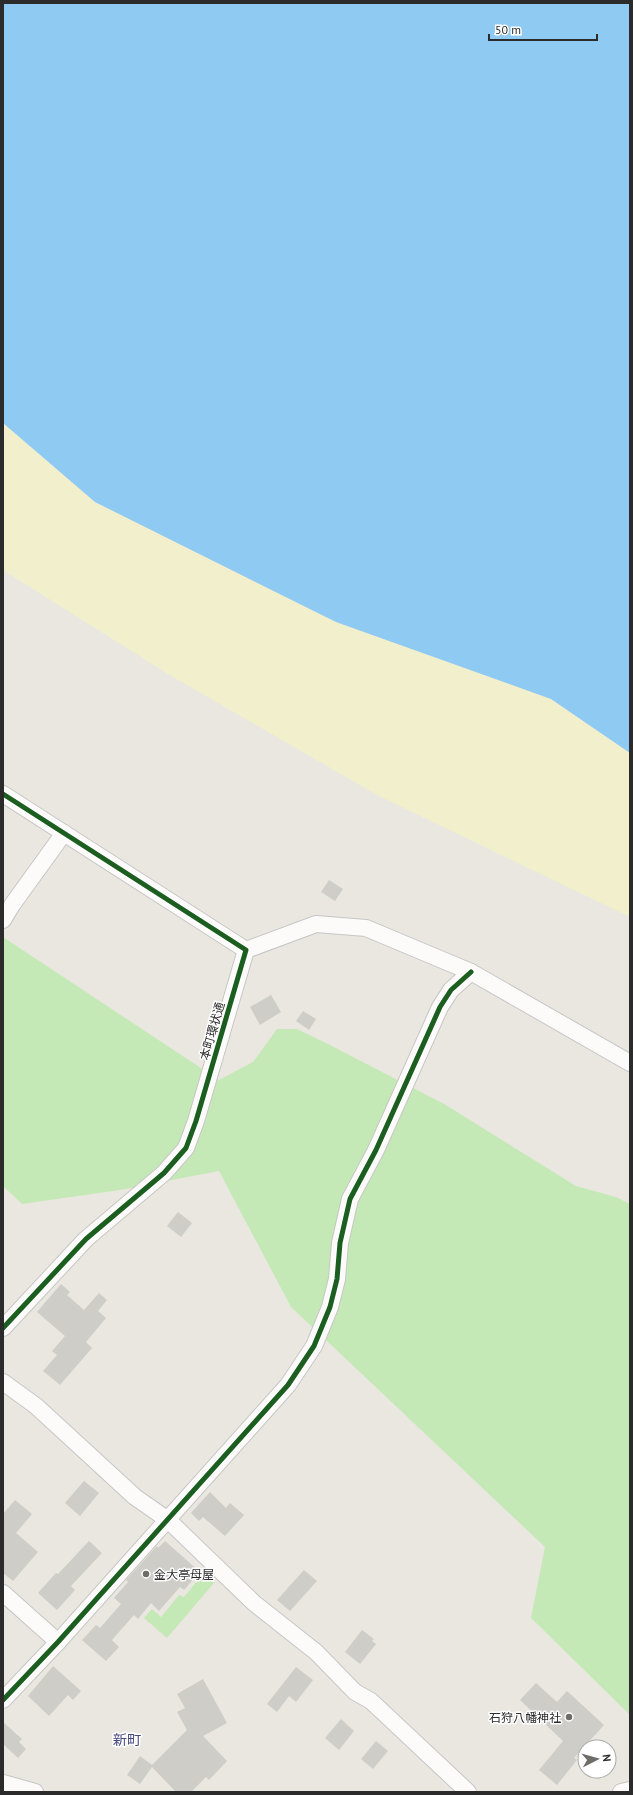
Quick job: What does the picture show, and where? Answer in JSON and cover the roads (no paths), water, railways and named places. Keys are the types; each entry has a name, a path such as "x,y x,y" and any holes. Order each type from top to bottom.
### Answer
{"street":[{"path":"3,794 246,950 316,924 366,928 471,972 630,1063"},
{"path":"3,920 12,905 64,833"},
{"name":"本町環状通","path":"3,1328 86,1239 164,1173 186,1148 196,1121 246,950"},
{"path":"3,1700 58,1642 288,1385 314,1346 330,1306 337,1279 340,1243 350,1199 376,1150 440,1007 451,990 471,972"},
{"path":"3,1382 36,1406 135,1497 168,1520 232,1580 254,1603 316,1652 355,1692 371,1701 468,1792"},
{"path":"3,1593 58,1642"},
{"path":"3,1783 35,1792"},
{"path":"620,1792 630,1790"}],"water":[{"path":"3,3 630,3 630,753 551,699 336,622 95,502 3,423"}],"place":[{"name":"金大亭母屋","path":"146,1574"},
{"name":"石狩八幡神社","path":"569,1717"}],"district":[{"name":"新町","path":"127,1740"}]}
